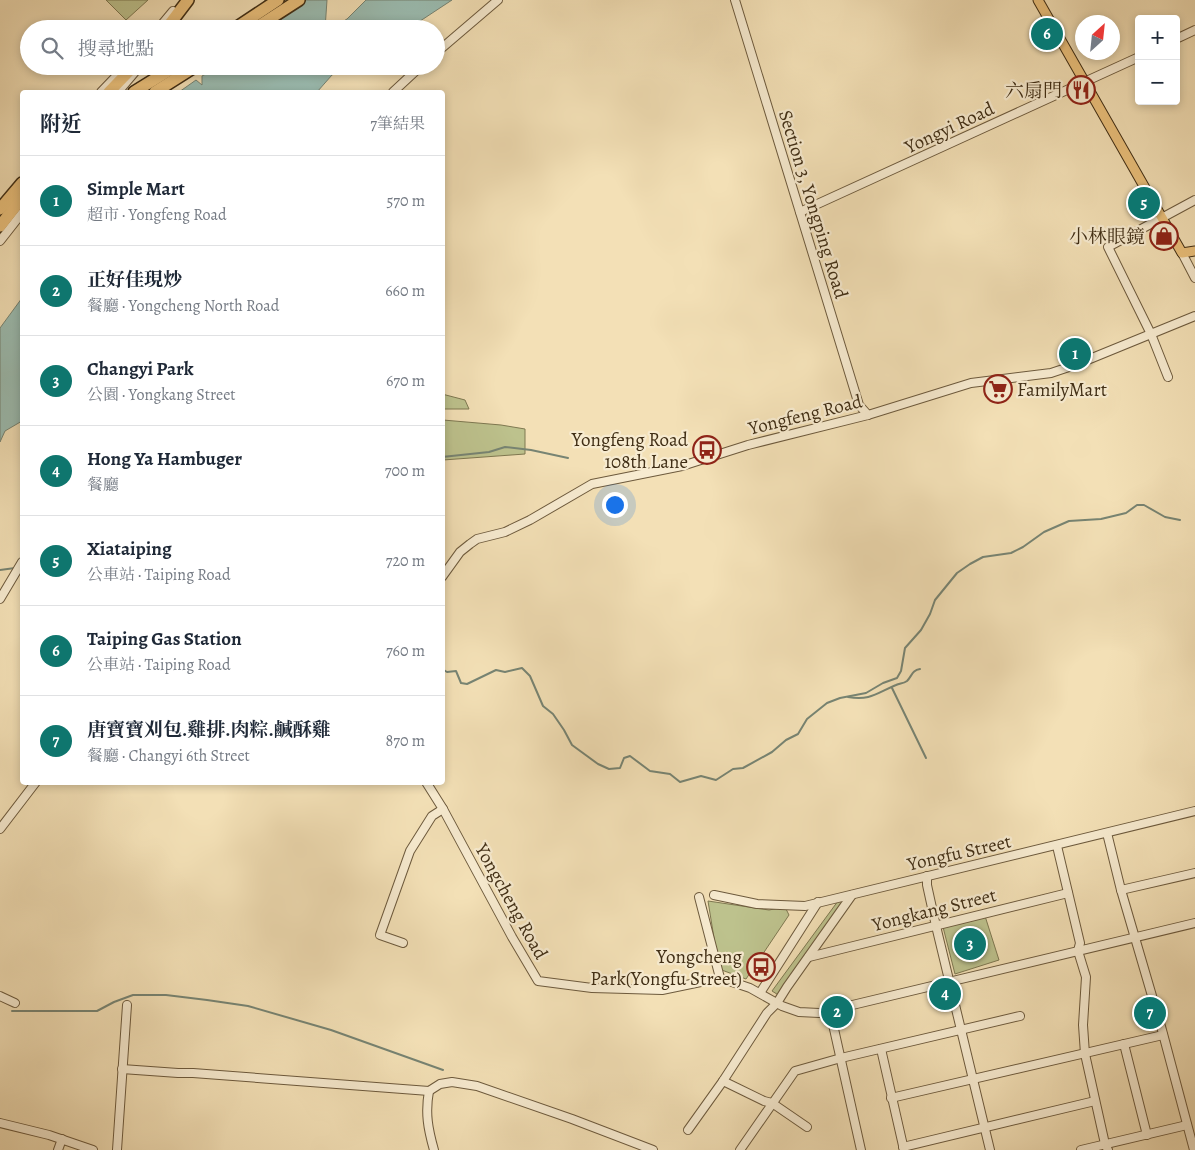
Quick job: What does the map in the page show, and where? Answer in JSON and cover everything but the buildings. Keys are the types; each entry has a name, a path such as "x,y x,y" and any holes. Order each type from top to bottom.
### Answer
{"highway":[{"path":"173,20 188,0"},
{"path":"248,20 278,0"},
{"path":"268,20 299,0"},
{"path":"111,90 125,75"},
{"path":"137,90 161,75"},
{"path":"158,90 182,75"},
{"path":"0,198 20,174"},
{"path":"0,209 20,185"},
{"path":"0,226 20,201"}],"main road":[{"path":"1038,0 1182,253 1195,251"}],"street":[{"path":"165,20 182,0"},
{"path":"179,20 193,0"},
{"path":"445,45 498,0"},
{"name":"Section 3, Yongping Road","path":"735,0 859,405 868,415"},
{"path":"1180,37 1195,30"},
{"name":"Yongyi Road","path":"800,212 1135,59"},
{"path":"103,90 117,75"},
{"path":"120,90 132,75"},
{"path":"395,90 411,75"},
{"path":"0,205 20,181"},
{"path":"1168,377 1151,334 1108,247 1195,200"},
{"path":"0,241 20,216"},
{"path":"1182,253 1195,278"},
{"name":"Yongfeng Road","path":"445,573 460,552 470,544 477,540 505,532 530,520 592,484 682,466 748,445 868,415 970,383 1051,373 1195,316"},
{"path":"0,599 20,567"},
{"path":"0,829 34,785"},
{"name":"Yongcheng Road","path":"428,785 538,981 592,988 662,990 720,978 746,986 777,1004 799,1012 809,1013 830,1011 1195,923"},
{"path":"403,943 380,935 410,851 432,816 443,809"},
{"name":"Yongfu Street","path":"714,895 742,902 805,906 1195,811"},
{"path":"1107,833 1134,938 1194,1150"},
{"path":"1057,846 1080,943 1078,951 1086,976 1083,1025 1085,1054 1107,1147"},
{"path":"1121,890 1195,873"},
{"path":"927,876 927,885 936,926 990,1150"},
{"name":"Yongkang Street","path":"808,956 1068,893"},
{"path":"688,1130 723,1081 767,1013 777,1004 808,956 852,895"},
{"path":"699,897 720,978"},
{"path":"760,993 818,902"},
{"path":"0,996 15,1003"},
{"path":"117,1150 127,1005"},
{"path":"830,1011 861,1150"},
{"path":"740,1150 794,1071 841,1058 1020,1016"},
{"path":"891,1098 1163,1035"},
{"path":"1124,1044 1147,1134"},
{"path":"881,1049 903,1148 1095,1101"},
{"path":"122,1069 429,1091 440,1084 452,1082 477,1086 653,1150"},
{"path":"723,1081 772,1103 807,1127"},
{"path":"429,1091 426,1114 434,1150"},
{"path":"1,1125 62,1139 93,1150"},
{"path":"1081,1150 1107,1147 1147,1134 1188,1125"},
{"path":"58,1150 62,1139"}],"green space":[{"path":"106,0 148,0 126,20"},
{"path":"445,395 465,400 469,409 445,409"},
{"path":"445,420 525,429 525,454 445,460"},
{"path":"847,899 780,996 772,991 838,901"},
{"path":"708,901 769,910 785,907 789,915 746,979 719,969"},
{"path":"985,916 999,960 955,974 943,927"}],"water":[{"path":"265,0 327,0 326,20 252,20"},
{"path":"366,0 452,0 422,20 345,20"},
{"path":"332,75 319,90 182,90 196,80 202,85 202,76"},
{"path":"20,301 20,422 5,431 0,442 0,328"}],"waterway":[{"path":"445,457 489,452 505,447 531,450 568,458"},
{"path":"445,671 456,671 461,683 467,684 496,670 505,672 522,668 530,676 543,706 553,714 572,745 598,764 609,769 620,768 624,758 630,756 650,771 670,774 680,782 701,776 716,780 733,769 743,768 772,752 786,740 798,734 807,719 827,703 840,698 866,693 883,683 897,678 901,671 905,648 921,630 935,600 957,573 970,564 983,557 1011,553 1044,532 1069,521 1101,519 1126,513 1137,505 1144,505 1165,517 1180,520"},
{"path":"0,570 15,568"},
{"path":"848,697 862,698 873,696 897,684 906,682 914,672 920,669"},
{"path":"892,688 926,758"},
{"path":"12,1011 97,1011 133,995 166,995 207,1000 248,1006 331,1030 443,1070"}],"place":[{"name":"Taiping Gas Station","path":"1047,34"},
{"name":"六扇門","path":"1081,90"},
{"name":"Xiataiping","path":"1144,203"},
{"name":"小林眼鏡","path":"1164,236"},
{"name":"Simple Mart","path":"1075,354"},
{"name":"FamilyMart","path":"998,389"},
{"name":"Yongfeng Road 108th Lane","path":"707,450"},
{"name":"Changyi Park","path":"970,944"},
{"name":"Yongcheng Park(Yongfu Street)","path":"761,967"},
{"name":"Hong Ya Hambuger","path":"945,994"},
{"name":"正好佳現炒","path":"837,1012"},
{"name":"唐寶寶刈包.雞排.肉粽.鹹酥雞","path":"1150,1013"}]}
